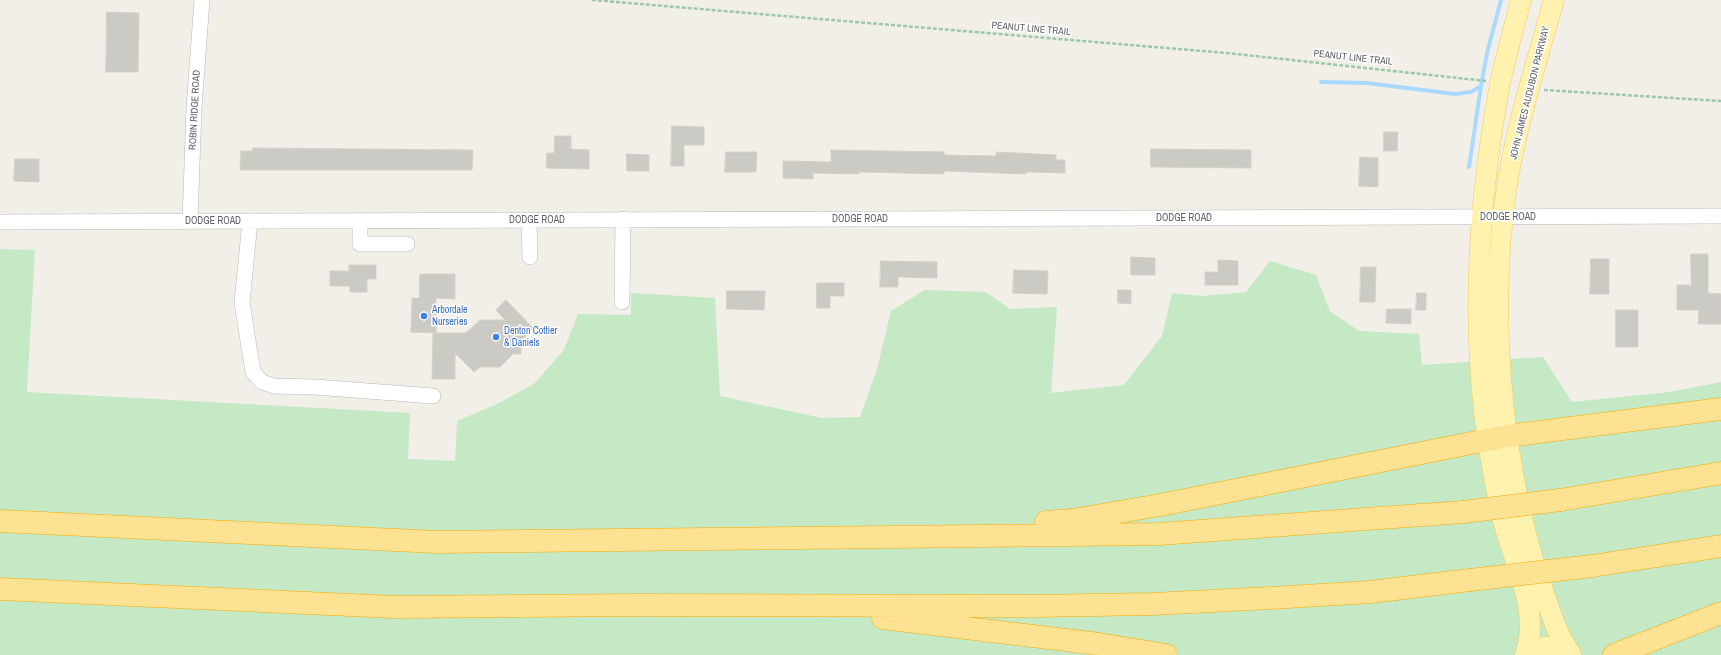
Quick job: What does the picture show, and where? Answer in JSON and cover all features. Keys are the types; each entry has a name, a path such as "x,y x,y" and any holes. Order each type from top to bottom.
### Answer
{"highway":[{"path":"861,537 926,527 1010,525 1073,520 1271,484 1497,438 1721,409"},
{"path":"0,522 437,542 1159,534 1463,512 1560,500 1721,473"},
{"path":"0,589 395,608 1152,604 1370,592 1592,566 1721,546"},
{"path":"796,606 1099,644 1166,655"},
{"path":"1614,655 1721,613"}],"main road":[{"name":"JOHN JAMES AUDUBON PARKWAY","path":"1521,0 1500,83 1482,217 1479,256 1479,331 1484,410 1497,438 1531,552 1557,632 1571,655"},
{"name":"JOHN JAMES AUDUBON PARKWAY","path":"1526,655 1531,633 1529,609 1527,598 1509,545 1501,513 1497,438 1500,276 1503,217 1509,173 1521,119 1554,0"},
{"path":"1526,655 1540,647 1551,646 1562,648 1571,655"}],"street":[{"name":"ROBIN RIDGE ROAD","path":"190,221 194,108 202,0"},
{"name":"DODGE ROAD","path":"0,222 1721,216"},
{"path":"622,302 623,219"},
{"path":"360,221 360,244 409,250 407,220"},
{"path":"529,220 530,257"},
{"path":"250,221 242,303 253,372 262,382 274,386 315,387 433,396"}],"path":[{"name":"PEANUT LINE TRAIL","path":"592,0 1227,53 1468,78"},
{"path":"1544,90 1721,102"}],"green space":[{"path":"0,249 35,250 27,392 410,413 408,459 455,461 457,421 495,405 534,384 564,350 578,314 631,315 631,293 715,298 720,396 822,418 860,417 877,369 891,311 925,290 986,292 1010,309 1057,307 1051,393 1124,385 1162,336 1172,293 1203,296 1246,292 1270,261 1316,275 1330,311 1359,331 1419,334 1422,365 1543,357 1572,402 1670,392 1721,382 1721,655 0,655"}],"building":[{"path":"107,12 139,13 138,72 106,72"},
{"path":"672,126 704,127 704,145 684,145 684,166 671,166"},
{"path":"1384,132 1398,132 1397,151 1384,151"},
{"path":"555,136 571,136 571,149 589,150 589,169 546,168 547,153 554,153"},
{"path":"253,148 473,150 472,170 240,170 241,151 253,151"},
{"path":"1151,149 1251,150 1251,168 1151,167"},
{"path":"831,150 944,152 944,155 996,156 996,152 1056,155 1056,160 1065,160 1065,173 1026,172 1026,174 944,171 944,174 859,172 859,174 813,173 813,179 783,178 783,161 831,162"},
{"path":"726,152 757,152 756,172 725,172"},
{"path":"627,154 649,155 649,171 627,171"},
{"path":"1360,157 1378,158 1378,187 1359,186"},
{"path":"15,159 39,159 39,182 14,181"},
{"path":"1691,254 1708,254 1708,293 1721,294 1721,324 1698,324 1699,310 1677,310 1677,285 1691,285"},
{"path":"1131,257 1155,258 1155,275 1131,275"},
{"path":"1591,259 1609,259 1609,294 1590,294"},
{"path":"1218,260 1238,261 1238,285 1205,285 1205,272 1218,272"},
{"path":"881,261 937,262 937,278 898,277 898,287 880,287"},
{"path":"349,265 376,265 376,279 367,279 367,292 350,292 350,286 330,286 330,271 349,271"},
{"path":"1361,267 1376,267 1375,302 1360,302"},
{"path":"1014,270 1048,271 1047,294 1013,293"},
{"name":"Arbordale Nurseries","path":"420,274 455,274 455,299 436,298 436,333 411,332 412,298 419,298"},
{"path":"817,283 844,283 844,296 830,296 830,308 817,308"},
{"path":"1118,290 1131,290 1131,304 1118,303"},
{"path":"727,291 765,291 764,310 727,309"},
{"path":"1417,293 1426,293 1426,310 1416,310"},
{"name":"Denton Cottier & Daniels","path":"506,300 534,329 521,341 521,354 513,354 500,367 480,367 474,372 455,353 455,379 432,379 433,333 466,333 480,320 505,320 496,310"},
{"path":"1387,309 1411,309 1411,324 1386,323"},
{"path":"1616,310 1638,310 1638,347 1616,347"}],"waterway":[{"path":"1321,82 1367,83 1455,94 1471,92 1481,86 1487,53 1501,0"},
{"path":"1469,167 1481,86"}],"place":[{"name":"Arbordale Nurseries","path":"424,316"},
{"name":"Denton Cottier & Daniels","path":"496,337"}]}
